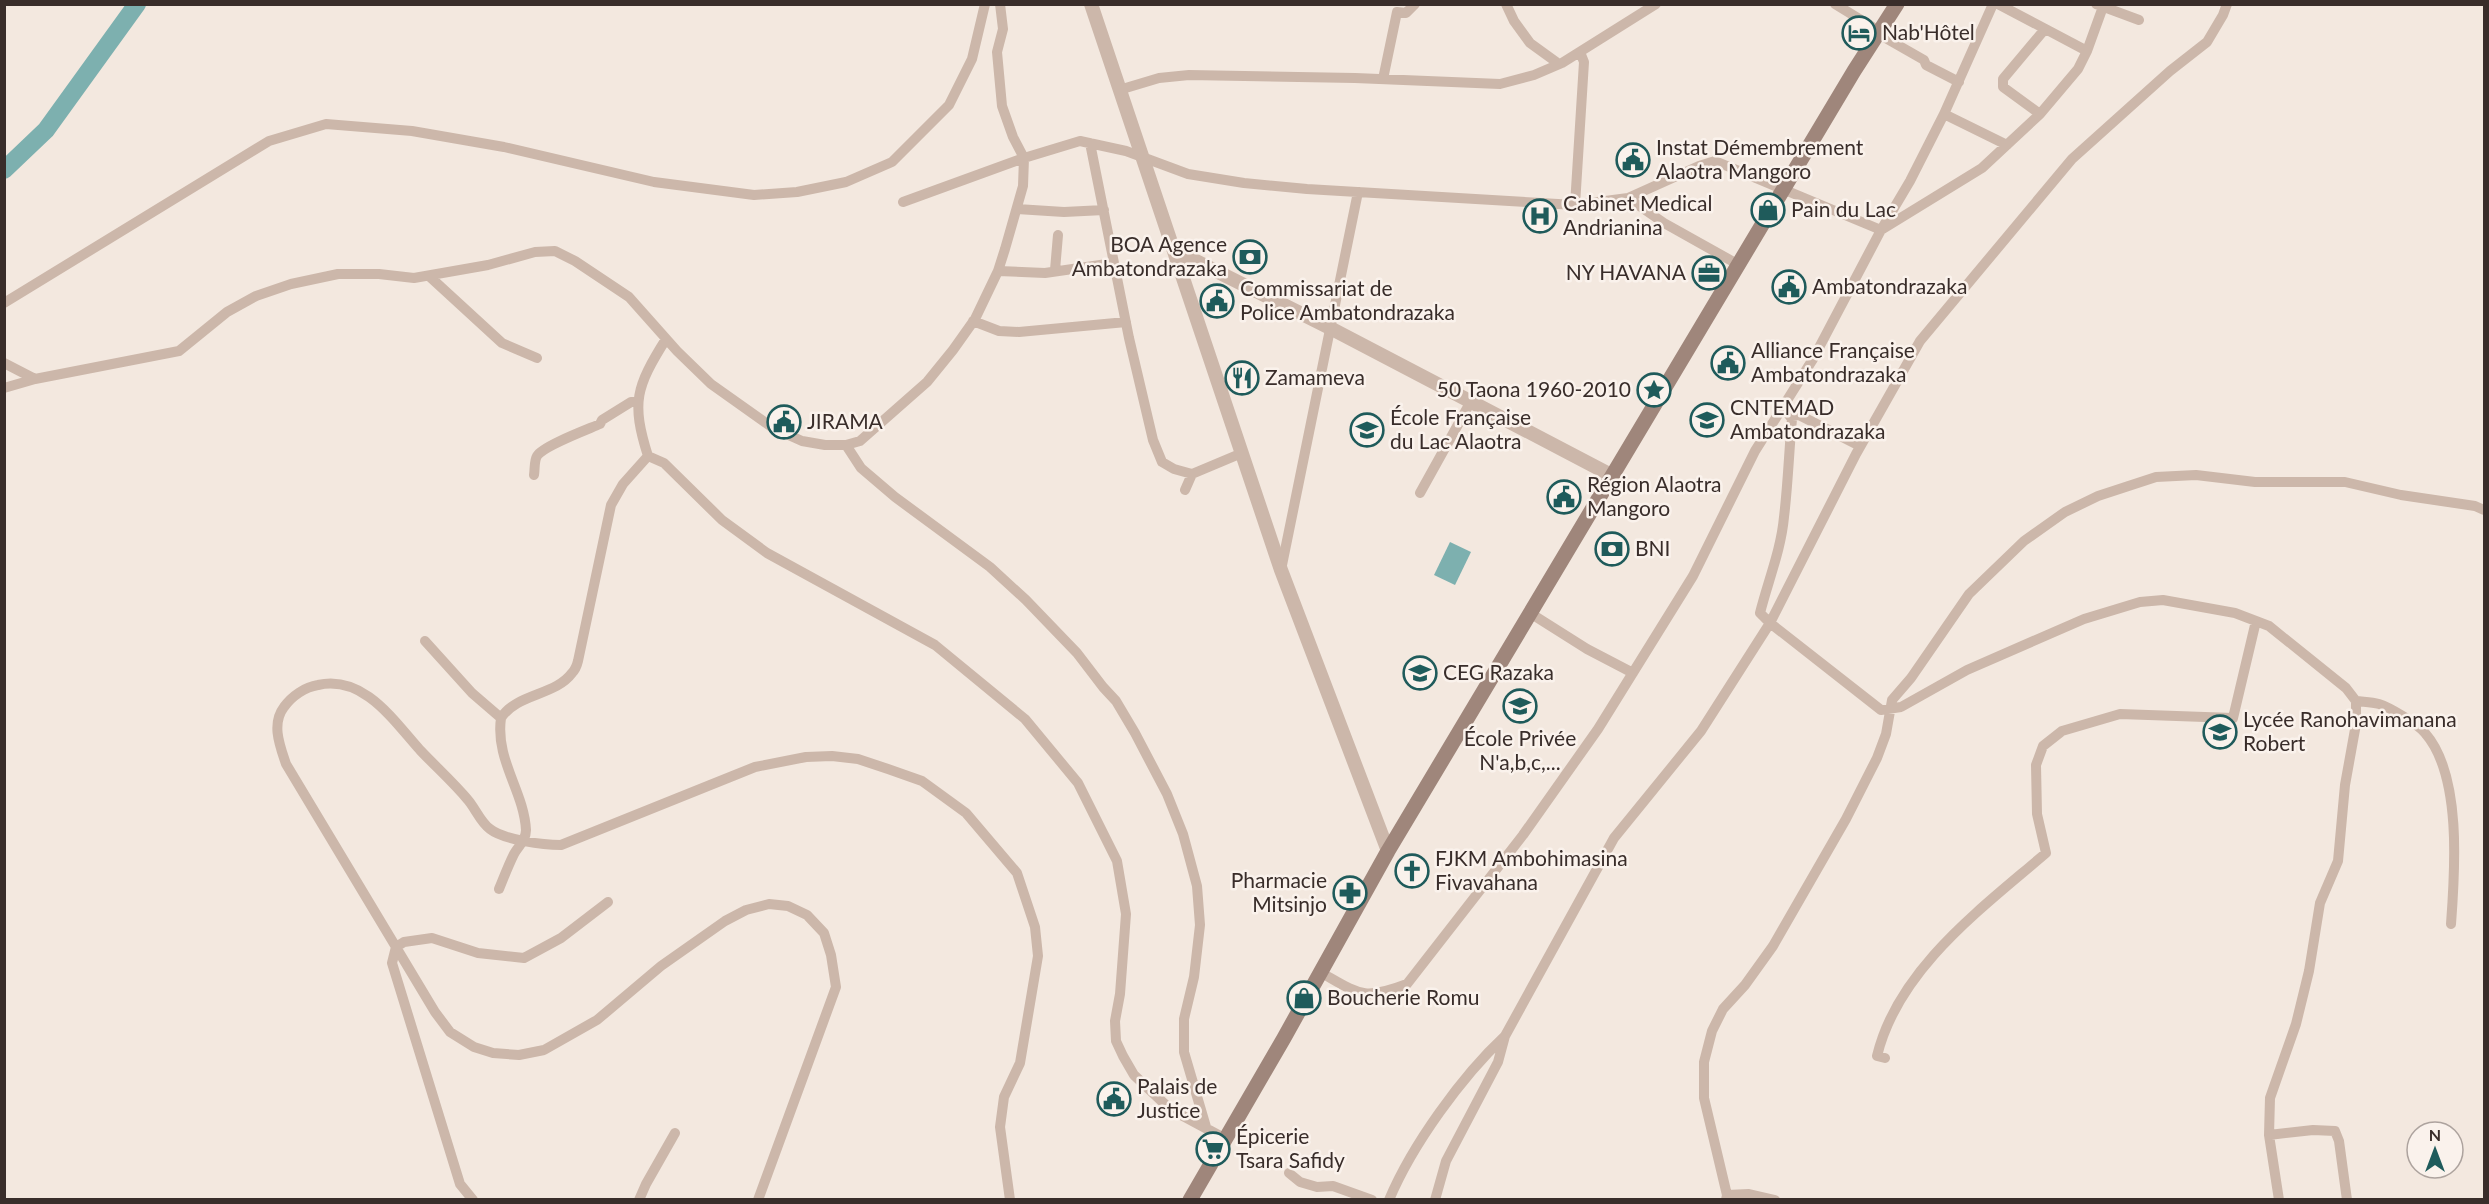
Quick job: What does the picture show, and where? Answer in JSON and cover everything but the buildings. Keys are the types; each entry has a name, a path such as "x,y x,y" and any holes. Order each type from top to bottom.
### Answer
{"main road":[{"path":"1190,1200 1388,851 1611,475 1897,4"}],"street":[{"path":"4,303 269,141 326,124 412,131 504,147 654,182 754,195 797,192 846,182 892,162 915,142 950,105 972,59 985,4"},
{"path":"4,388 34,379 179,351 227,312 256,296 291,284 338,274 379,274 414,278 488,265 535,252 555,251 575,261 629,297 666,339 711,384 773,428 802,441 825,446 846,445 860,441 927,382 973,321 998,271 1023,186 1024,158 1013,137 1002,106 997,52 1003,29 1000,4"},
{"path":"1091,4 1281,570 1388,851"},
{"path":"1383,79 1397,12 1406,13 1415,4"},
{"path":"1506,4 1514,21 1530,43 1559,64"},
{"path":"1119,90 1159,78 1189,75 1500,84 1534,75 1559,64 1656,4"},
{"path":"1835,4 1879,31 1882,36 1924,60 1926,65 1959,82"},
{"path":"1320,972 1358,993 1387,991 1407,984 1523,835 1598,729 1693,576 1755,451 1787,412 1944,114 1993,4"},
{"path":"1998,4 2087,51"},
{"path":"1435,1200 1446,1161 1498,1062 1505,1036 1595,869 1614,838 1701,731 1770,623 1860,446 1920,341 2072,159 2170,71 2206,42 2223,15 2227,4"},
{"path":"1881,230 1982,168 2040,114 2078,69 2087,51 2101,5 2139,20"},
{"path":"2040,114 2003,87 2003,79 2044,29"},
{"path":"1575,205 1584,62 1580,52"},
{"path":"1944,114 2007,146"},
{"path":"903,202 1024,158 1080,141 1126,152 1188,174 1221,179 1358,192 1575,205 1628,198 1715,161 1881,230"},
{"path":"1090,143 1126,322 1153,440 1162,462 1174,469 1192,474 1242,453"},
{"path":"1281,570 1332,329 1358,192"},
{"path":"1628,198 1664,223 1739,265"},
{"path":"1017,209 1064,212 1104,210"},
{"path":"1055,270 1058,235"},
{"path":"1174,250 1332,329 1611,475"},
{"path":"998,271 1045,273 1114,263"},
{"path":"429,276 502,343 537,358"},
{"path":"973,321 999,331 1018,332 1126,322"},
{"path":"666,339 647,368 637,402 641,435 648,456 664,463 722,520 759,547 935,645 1025,719 1078,783 1117,861 1126,914 1120,994 1115,1020 1117,1043 1134,1076 1170,1109 1224,1138"},
{"path":"4,363 34,379"},
{"path":"534,475 536,457 545,447 600,424 602,420 631,402 637,402"},
{"path":"1420,493 1470,403"},
{"path":"1787,412 1799,415 1860,446"},
{"path":"1787,412 1792,419 1784,518 1779,547 1760,613 1881,710 1900,707 1967,670 2084,619 2140,602 2163,600 2235,613 2269,626 2346,688 2356,701 2356,724 2345,785 2337,861 2320,903 2309,971 2296,1024 2270,1098 2269,1135 2279,1200"},
{"path":"846,445 861,468 895,498 990,567 1026,600 1077,653 1102,687 1116,700 1135,733 1167,794 1183,834 1197,886 1200,925 1194,977 1184,1018 1184,1052 1206,1127"},
{"path":"499,889 526,831 522,811 501,747 499,730 501,718 511,706 560,684 572,674 578,661 611,505 623,484 648,456"},
{"path":"1185,490 1192,474"},
{"path":"1775,1200 1749,1194 1726,1197 1704,1098 1704,1062 1713,1031 1723,1009 1745,985 1773,946 1846,819 1877,758 1886,734 1892,700 1911,678 1969,594 2024,541 2065,512 2098,496 2156,477 2196,475 2255,482 2345,482 2401,495 2475,506 2484,510"},
{"path":"1530,613 1587,649 1633,673"},
{"path":"1885,1058 1876,1056 1882,1034 1893,1012 1932,956 2046,853 2037,814 2036,765 2043,746 2062,731 2120,714 2233,718 2256,621"},
{"path":"425,641 472,693 501,718"},
{"path":"758,1200 836,987 831,955 824,933 807,915 788,906 769,904 746,910 725,921 661,966 597,1020 544,1050 519,1055 493,1053 474,1047 450,1032 435,1012 286,764 279,743 277,724 283,708 297,694 309,687 328,683 349,685 372,697 468,800 490,829 523,841 561,845 755,767 806,757 832,756 858,759 888,769 922,782 966,813 1017,873 1035,927 1038,956 1020,1063 1004,1097 1000,1126 1010,1200"},
{"path":"2356,701 2379,704 2425,732 2444,766 2451,806 2455,869 2451,924"},
{"path":"473,1200 460,1184 420,1057 392,963 396,947 404,942 432,938 478,953 524,958 561,938 608,902"},
{"path":"1389,1200 1403,1167 1437,1118 1486,1053 1505,1036"},
{"path":"2269,1135 2313,1130 2335,1131 2339,1141 2347,1200"},
{"path":"639,1200 675,1132"},
{"path":"1289,1173 1300,1182 1317,1187 1333,1186 1372,1200"}],"water":[{"path":"1450,542 1471,552 1455,585 1434,575"}],"waterway":[{"path":"4,170 46,130 137,4"}],"place":[{"name":"Nab'Hôtel","path":"1859,33"},
{"name":"Instat Démembrement Alaotra Mangoro","path":"1633,160"},
{"name":"Pain du Lac","path":"1768,210"},
{"name":"Cabinet Medical Andrianina","path":"1540,216"},
{"name":"BOA Agence Ambatondrazaka","path":"1250,257"},
{"name":"NY HAVANA","path":"1709,273"},
{"name":"Ambatondrazaka","path":"1789,287"},
{"name":"Commissariat de Police Ambatondrazaka","path":"1217,301"},
{"name":"Alliance Française Ambatondrazaka","path":"1728,363"},
{"name":"Zamameva","path":"1242,378"},
{"name":"50 Taona 1960-2010","path":"1654,390"},
{"name":"CNTEMAD Ambatondrazaka","path":"1707,420"},
{"name":"JIRAMA","path":"784,422"},
{"name":"École Française du Lac Alaotra","path":"1367,430"},
{"name":"Région Alaotra Mangoro","path":"1564,497"},
{"name":"BNI","path":"1612,549"},
{"name":"CEG Razaka","path":"1420,673"},
{"name":"École Privée N'a,b,c,...","path":"1520,706"},
{"name":"Lycée Ranohavimanana Robert","path":"2220,732"},
{"name":"FJKM Ambohimasina Fivavahana","path":"1412,871"},
{"name":"Pharmacie Mitsinjo","path":"1350,893"},
{"name":"Boucherie Romu","path":"1304,998"},
{"name":"Palais de Justice","path":"1114,1099"},
{"name":"Épicerie Tsara Safidy","path":"1213,1149"}]}
